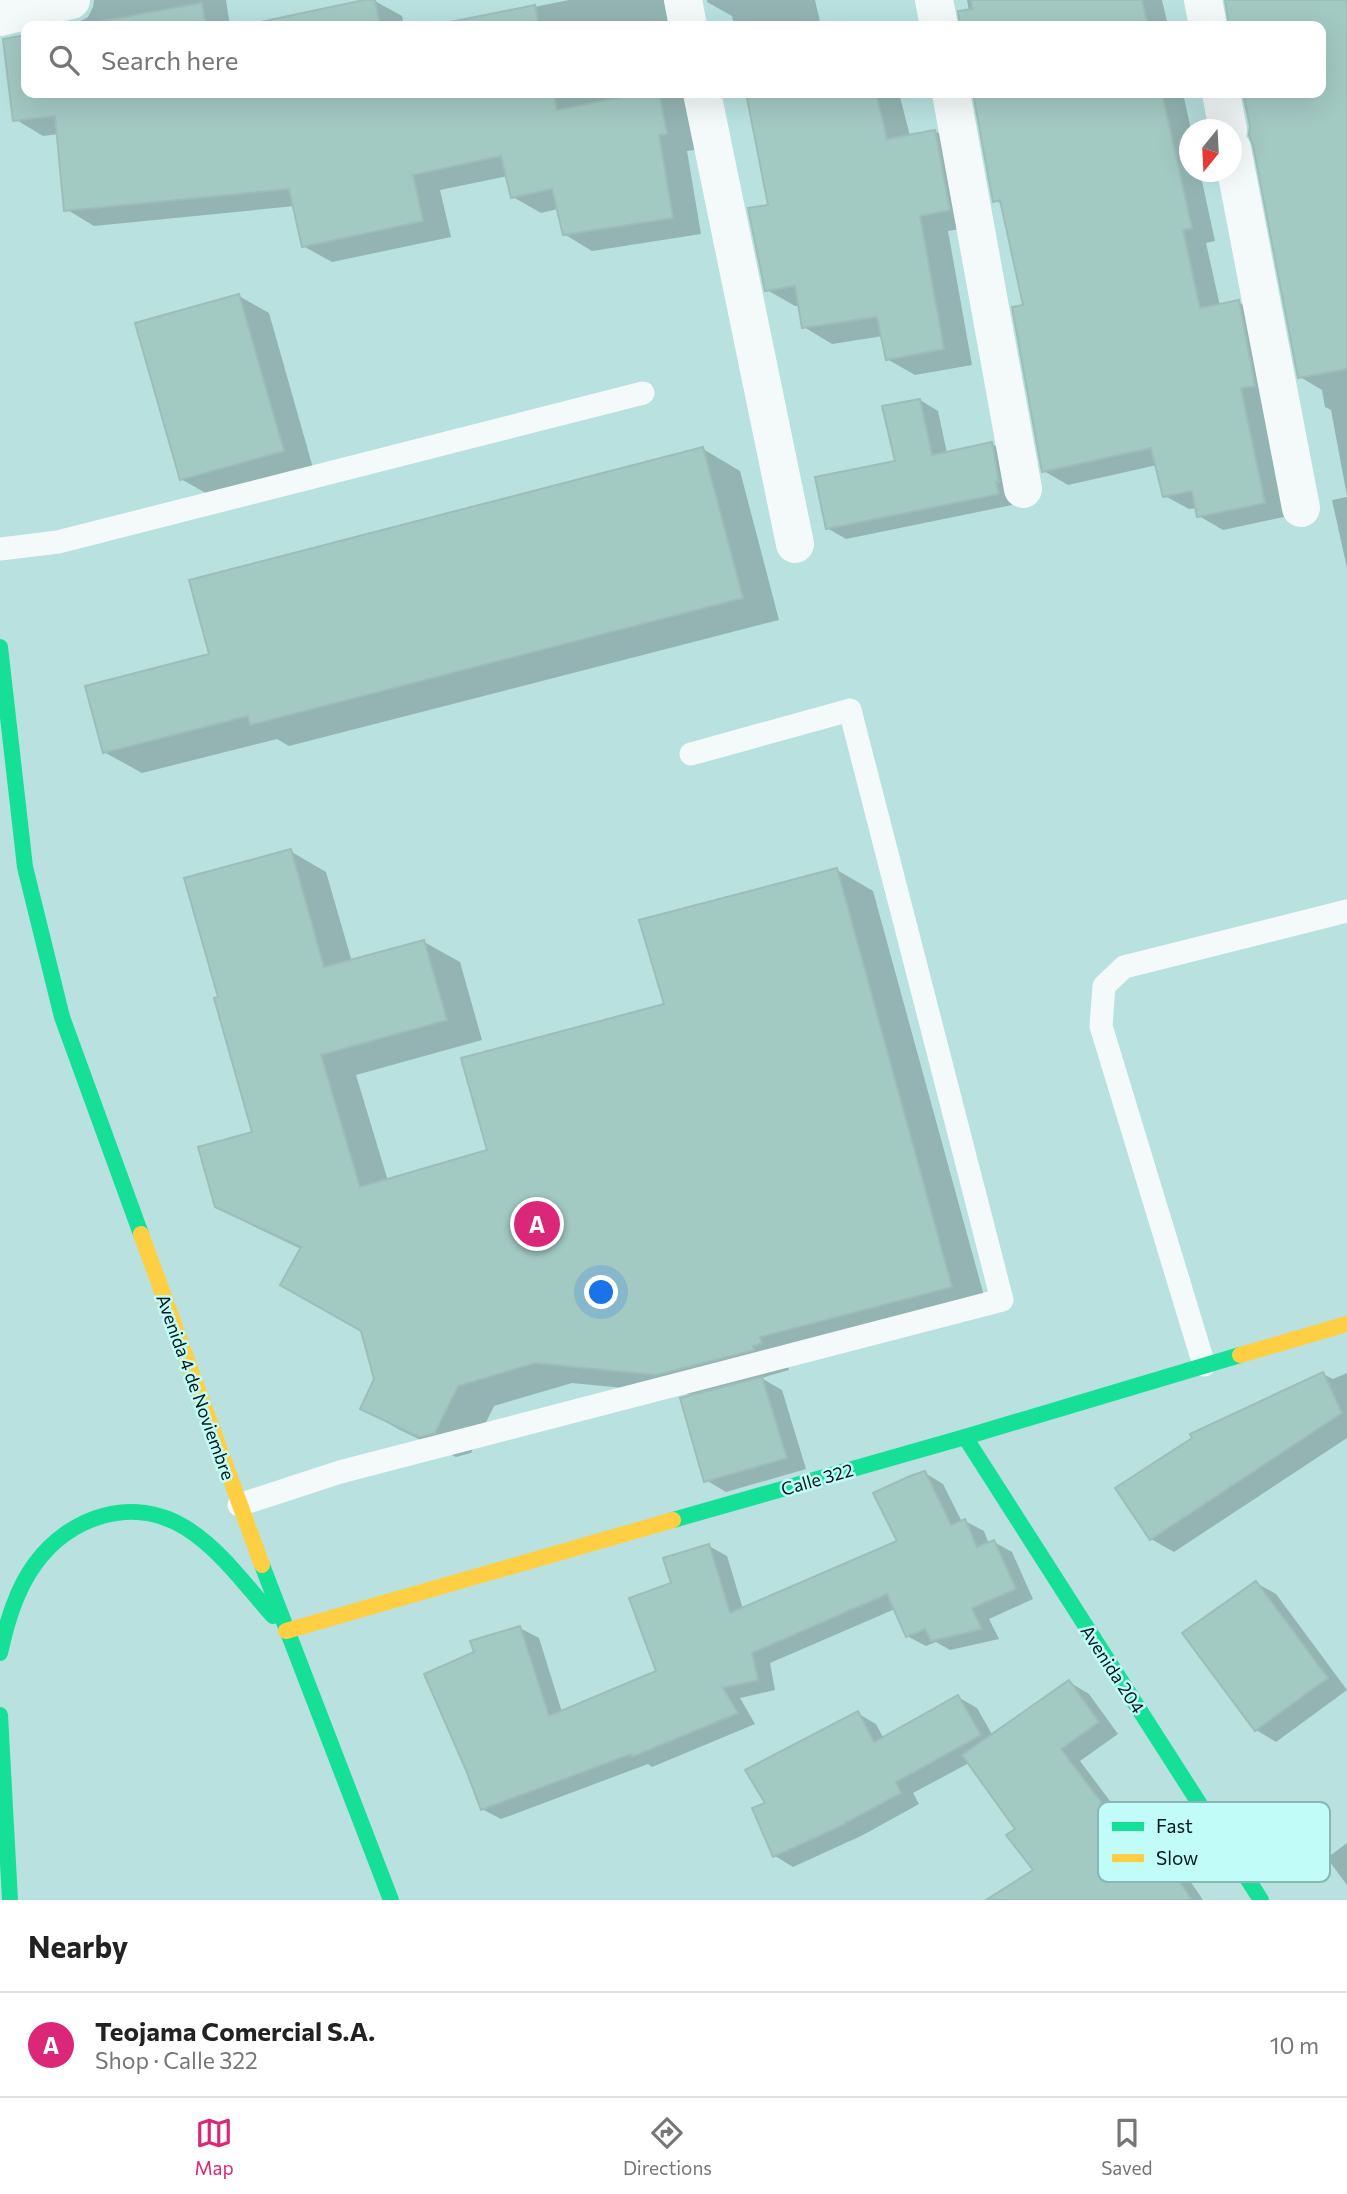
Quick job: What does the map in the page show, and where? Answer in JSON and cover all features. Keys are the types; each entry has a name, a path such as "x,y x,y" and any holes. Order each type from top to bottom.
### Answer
{"main road":[{"name":"Avenida 4 de Noviembre","path":"0,647 25,867 62,1017 239,1505 391,1900"},
{"name":"Calle 322","path":"286,1631 965,1437 1347,1324"},
{"name":"Avenida 204","path":"965,1437 1199,1802"},
{"path":"0,1653 5,1626 15,1598 26,1575 54,1540 95,1516 121,1511 147,1512 174,1521 194,1534 211,1548 286,1631"},
{"path":"0,1715 2,1801 10,1900"},
{"name":"Avenida 204","path":"1250,1882 1262,1900"}],"street":[{"path":"0,17 71,0"},
{"path":"683,0 687,21"},
{"path":"934,0 938,21"},
{"path":"1203,0 1207,21"},
{"path":"703,98 795,544"},
{"path":"952,98 1023,489"},
{"path":"1222,98 1226,119"},
{"path":"1237,182 1301,508"}],"lane":[{"path":"0,549 58,542 643,393"},
{"path":"239,1505 340,1472 1002,1300 850,710 691,754"},
{"path":"1204,1365 1101,1026 1104,986 1124,967 1347,911"}],"building":[{"path":"375,0 379,21 265,21"},
{"path":"971,0 1142,0 1147,21 959,21 958,11 972,9"},
{"path":"1225,0 1347,0 1347,369 1298,378 1249,135 1250,126 1244,98 1326,98 1326,21 1228,21"},
{"path":"202,3 205,21 102,21"},
{"path":"535,5 538,21 455,21"},
{"path":"21,36 21,98 555,98 557,110 616,98 660,98 667,134 659,135 673,218 563,235 552,189 511,198 501,156 413,175 423,221 302,247 289,189 64,211 55,116 13,121 3,39"},
{"path":"747,98 877,98 887,139 935,130 950,210 920,216 944,349 886,360 877,317 802,328 795,286 765,291 748,208 768,205"},
{"path":"974,98 1163,98 1179,170 1179,182 1182,182 1192,228 1183,230 1200,308 1239,300 1255,386 1241,388 1265,503 1197,517 1192,491 1163,497 1151,448 1042,472 1012,307 1023,305 1000,200 993,202"},
{"path":"239,294 284,451 180,480 135,323"},
{"path":"920,399 932,455 992,442 999,494 826,529 815,477 895,461 882,406"},
{"path":"703,447 743,598 250,725 248,716 103,753 85,686 209,654 189,580"},
{"path":"291,849 324,967 424,940 447,1020 321,1055 360,1187 487,1150 461,1058 664,1004 639,920 837,868 952,1287 760,1337 762,1343 753,1346 754,1350 656,1375 535,1363 458,1386 435,1433 419,1437 360,1409 374,1379 361,1331 280,1285 301,1247 215,1207 198,1147 252,1132 184,878"},
{"path":"1323,1372 1342,1413 1150,1540 1115,1488 1192,1438 1190,1434"},
{"path":"762,1377 787,1458 704,1482 680,1398"},
{"path":"925,1471 951,1525 965,1519 977,1547 994,1540 1016,1589 972,1608 982,1629 931,1641 925,1629 906,1637 887,1594 752,1653 758,1680 723,1688 738,1713 632,1757 631,1754 481,1810 424,1674 474,1652 470,1641 520,1626 549,1716 656,1671 629,1598 671,1583 663,1558 709,1544 730,1613 897,1541 873,1493"},
{"path":"1256,1581 1328,1678 1255,1731 1182,1633"},
{"path":"1069,1680 1099,1722 1061,1749 1101,1802 1098,1802 1098,1882 1180,1882 1192,1900 986,1900 1033,1870 1006,1835 1015,1829 962,1755"},
{"path":"958,1695 981,1735 896,1782 901,1793 845,1824 773,1857 752,1808 765,1803 745,1770 858,1711 874,1742"}],"traffic: fast":[{"path":"0,647 25,867 62,1017 141,1234"},
{"path":"673,1520 1240,1355"},
{"path":"965,1437 1198,1802"},
{"path":"0,1653 17,1595 35,1564 49,1547 84,1523 124,1512 166,1518 199,1537 222,1558 273,1616"},
{"path":"262,1565 391,1900"},
{"path":"0,1715 10,1900"},
{"path":"1249,1882 1261,1900"}],"traffic: slow":[{"path":"141,1234 262,1565"},
{"path":"1240,1355 1347,1324"},
{"path":"286,1631 673,1520"}],"place":[{"name":"Teojama Comercial S.A.","path":"537,1224"}]}
